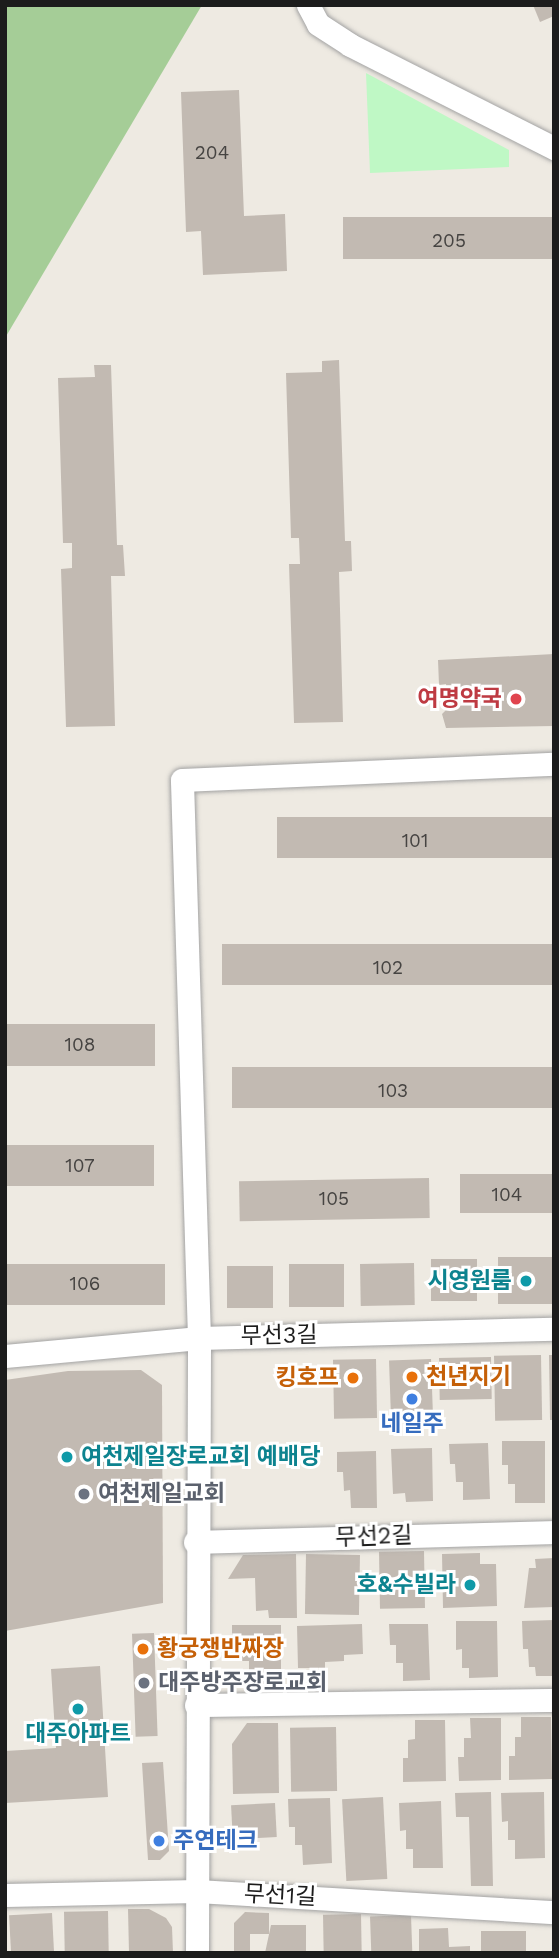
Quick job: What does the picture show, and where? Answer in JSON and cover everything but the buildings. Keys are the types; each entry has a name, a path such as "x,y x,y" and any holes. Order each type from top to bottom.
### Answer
{"street":[{"path":"308,5 318,24 342,41 554,148"},
{"path":"197,1953 195,1542 199,1338 182,780 554,764"},
{"name":"무선3길","path":"5,1356 199,1338 554,1329"},
{"name":"무선2길","path":"195,1542 554,1532"},
{"path":"196,1705 554,1700"},
{"name":"무선1길","path":"5,1895 197,1891 554,1912"}],"green space":[{"path":"5,5 202,5 5,338"},
{"path":"366,73 509,150 509,167 370,173"}],"place":[{"name":"여명약국","path":"516,699"},
{"name":"시영원룸","path":"526,1281"},
{"name":"천년지기","path":"412,1377"},
{"name":"킹호프","path":"353,1378"},
{"name":"네일주","path":"412,1399"},
{"name":"여천제일장로교회 예배당","path":"67,1457"},
{"name":"여천제일교회","path":"84,1494"},
{"name":"호&수빌라","path":"470,1585"},
{"name":"황궁쟁반짜장","path":"143,1649"},
{"name":"대주방주장로교회","path":"144,1683"},
{"name":"대주아파트","path":"78,1709"},
{"name":"주연테크","path":"159,1841"}]}
